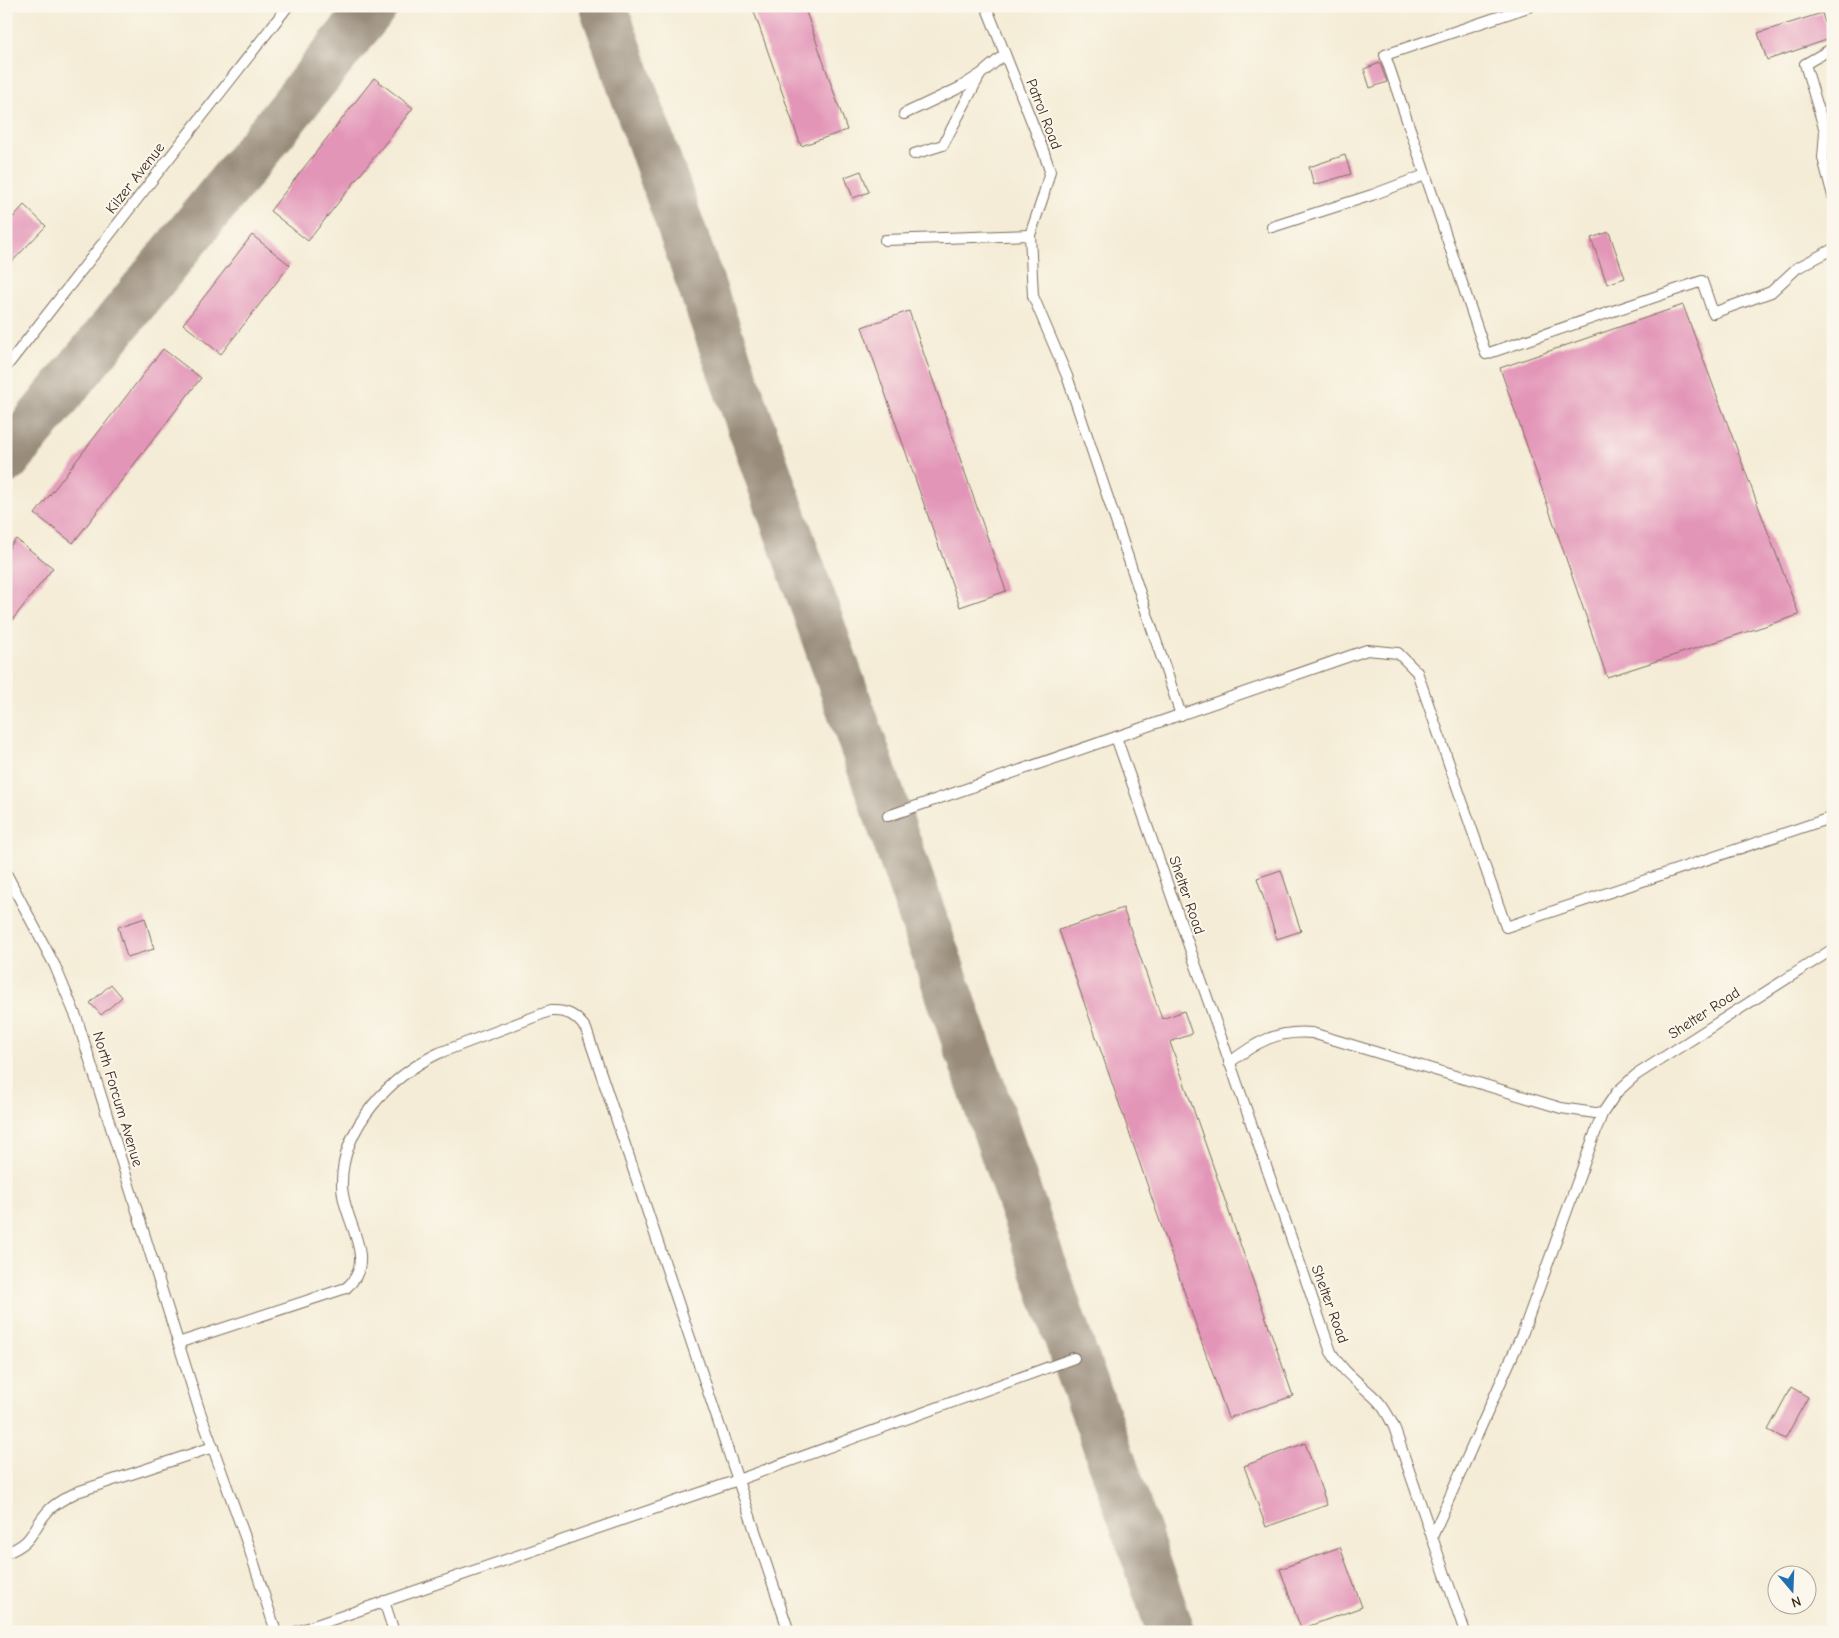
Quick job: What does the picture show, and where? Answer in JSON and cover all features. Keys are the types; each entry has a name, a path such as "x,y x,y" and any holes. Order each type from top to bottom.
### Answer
{"lane":[{"name":"Kilzer Avenue","path":"6,367 288,6"},
{"name":"Patrol Road","path":"986,6 1050,171 1030,235"},
{"path":"1531,6 1385,56 1486,354 1702,280 1713,313 1770,292 1797,268 1833,249"},
{"path":"1833,48 1805,64 1825,131 1823,158 1833,196"},
{"path":"904,114 959,88 981,74 1005,54"},
{"path":"914,154 944,145 981,74"},
{"path":"1272,227 1372,195 1425,175"},
{"path":"885,240 1030,235 1033,296 1067,376 1180,714"},
{"path":"888,816 1367,650 1398,654 1417,672 1506,927 1833,817"},
{"name":"Shelter Road","path":"1116,737 1330,1352 1338,1365 1377,1401 1387,1413 1394,1427 1465,1632"},
{"name":"North Forcum Avenue","path":"6,873 55,966 77,1019 178,1343 276,1632"},
{"name":"Shelter Road","path":"1432,1537 1523,1332 1602,1114 1617,1092 1636,1075 1833,949"},
{"path":"178,1343 346,1288 353,1282 360,1269 361,1258 344,1202 342,1170 347,1148 371,1109 391,1086 424,1060 550,1011 568,1012 579,1019 586,1029 789,1632"},
{"path":"1229,1063 1247,1049 1263,1040 1281,1034 1312,1033 1561,1108 1602,1114"},
{"path":"296,1632 738,1480 1074,1358"},
{"path":"6,1553 24,1546 50,1509 63,1499 77,1492 214,1447"},
{"path":"384,1602 394,1632"}],"building":[{"path":"752,6 804,6 847,130 801,146"},
{"path":"1822,13 1830,39 1767,60 1758,33"},
{"path":"1380,63 1387,82 1370,88 1364,69"},
{"path":"374,78 413,108 308,241 270,211"},
{"path":"1345,155 1351,174 1314,185 1309,167"},
{"path":"861,171 869,192 853,198 845,177"},
{"path":"24,205 46,226 6,268 6,225"},
{"path":"1609,232 1625,278 1607,284 1591,238"},
{"path":"252,235 290,265 221,354 183,324"},
{"path":"1683,305 1799,615 1607,677 1500,368"},
{"path":"909,311 1006,591 960,607 862,327"},
{"path":"163,349 201,378 73,543 35,514"},
{"path":"16,539 53,568 6,628 6,551"},
{"path":"1281,870 1301,931 1277,939 1257,878"},
{"path":"1123,908 1162,1019 1184,1011 1192,1034 1170,1042 1293,1396 1228,1418 1059,930"},
{"path":"145,918 154,949 127,957 118,927"},
{"path":"111,984 122,997 101,1015 90,1003"},
{"path":"1791,1387 1808,1397 1785,1439 1768,1430"},
{"path":"1305,1443 1327,1505 1266,1527 1244,1466"},
{"path":"1340,1547 1362,1607 1301,1629 1280,1569"}],"taxiway":[{"path":"6,460 374,6"},
{"path":"603,6 888,816 1171,1632"}]}
